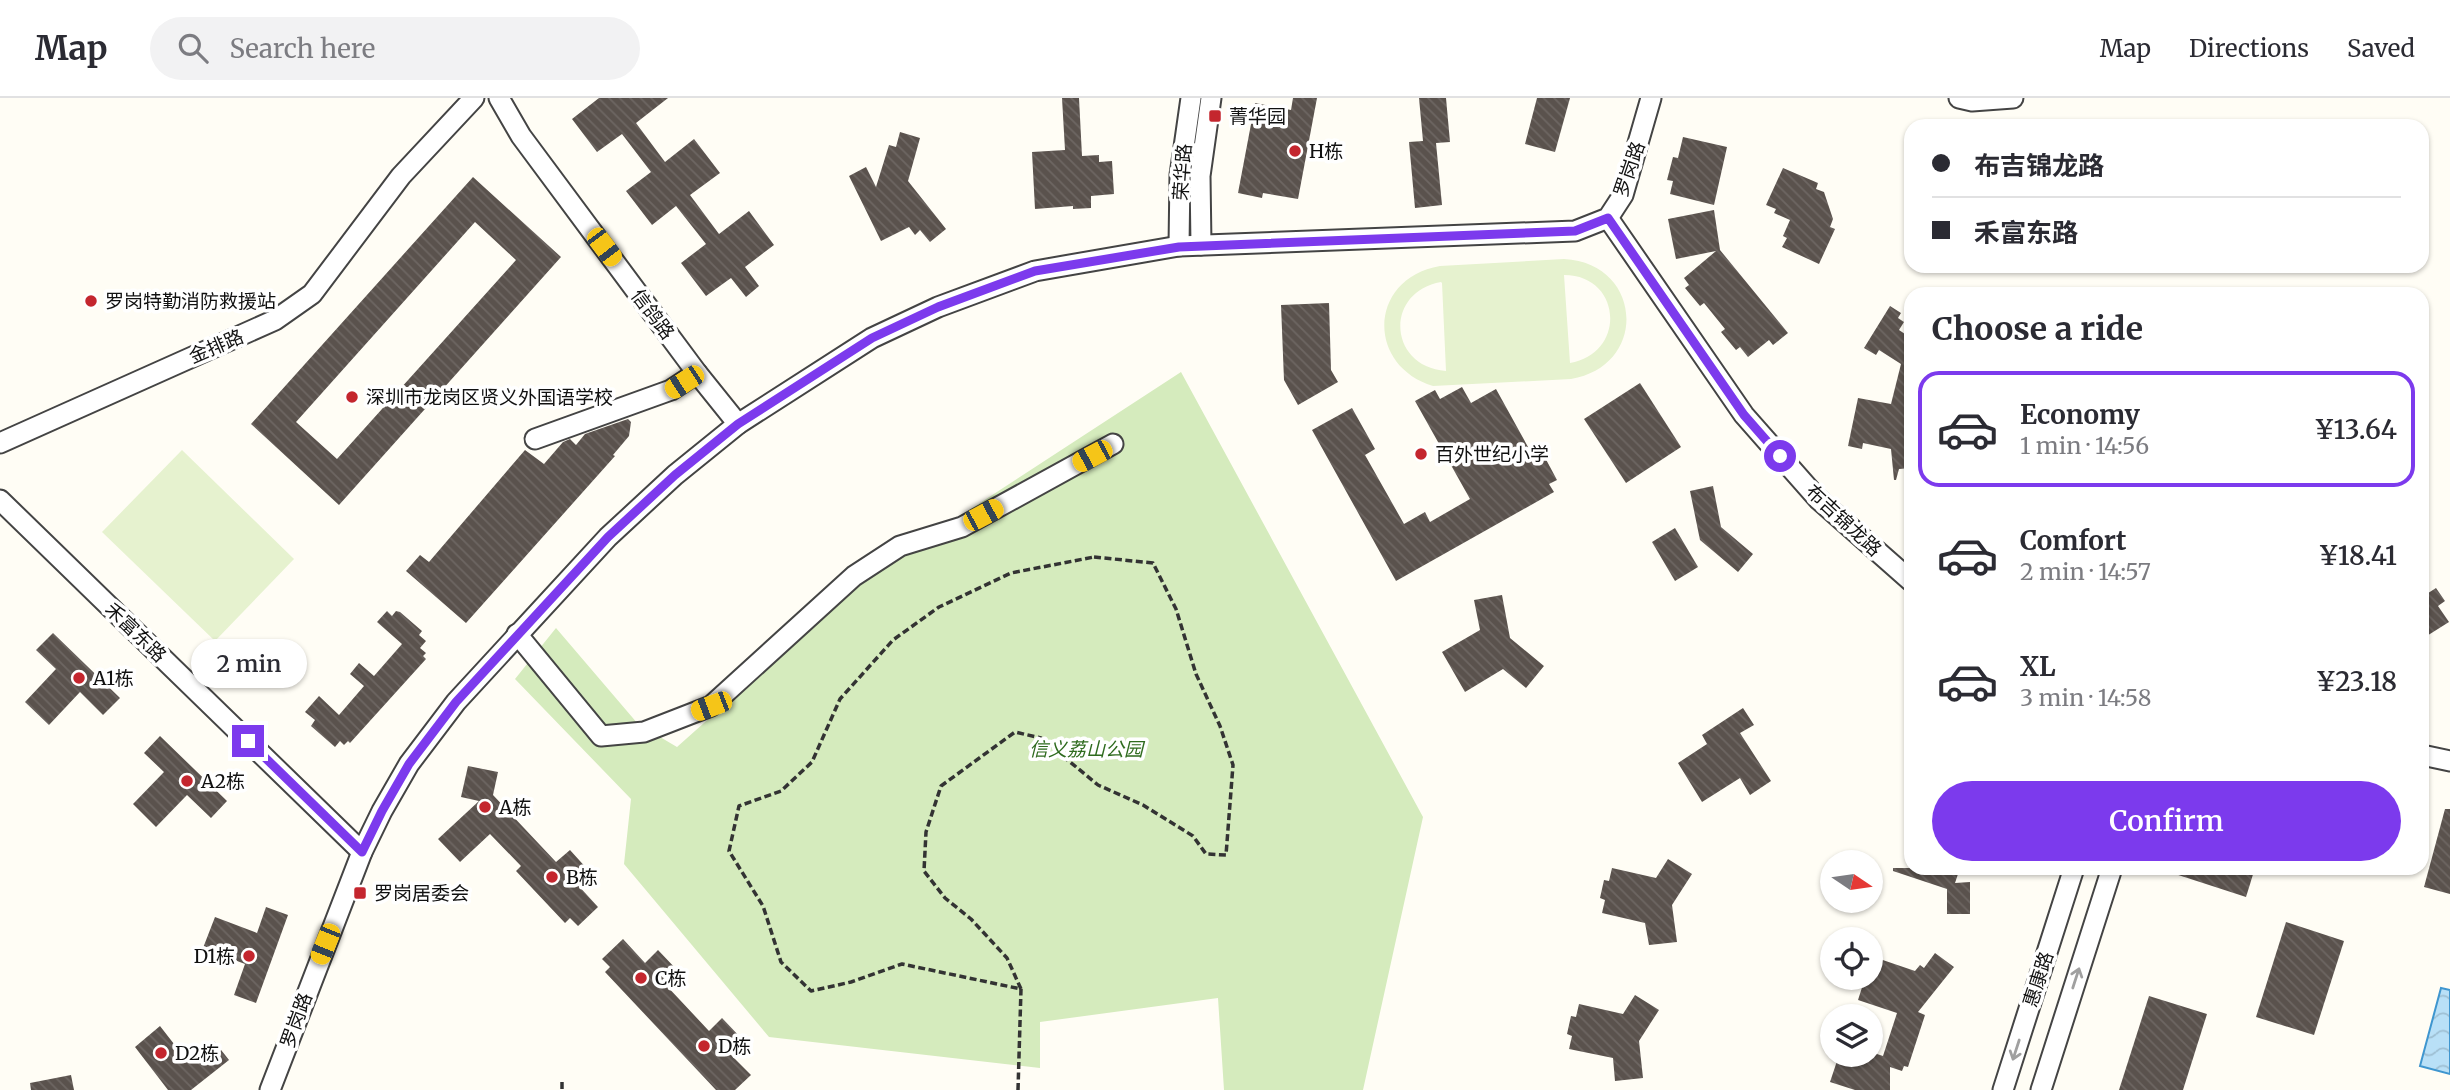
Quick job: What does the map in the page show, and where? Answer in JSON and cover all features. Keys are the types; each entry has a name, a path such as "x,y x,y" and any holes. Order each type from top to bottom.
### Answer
{"street":[{"name":"金排路","path":"0,443 275,320 312,294 401,176 474,98"},
{"name":"信鸽路","path":"499,98 521,136 738,424"},
{"name":"荣华路","path":"1179,247 1180,174 1191,98"},
{"name":"荣华路","path":"1201,245 1200,176 1211,98"},
{"name":"罗岗路","path":"271,1090 362,852 409,764 456,702 608,537 675,475 738,424 872,338 938,307 1035,271 1201,245 1575,231 1608,218 1623,195 1651,98"},
{"path":"1959,98 1972,101 2013,98"},
{"name":"布吉锦龙路","path":"1608,218 1744,415 1818,499 1904,575"},
{"path":"535,439 671,390 697,373"},
{"path":"517,634 601,736 644,732 711,706 855,576 900,546 962,527 1114,444"},
{"name":"禾富东路","path":"0,500 362,852"},
{"path":"2429,756 2450,761"},
{"name":"惠康路","path":"2003,1090 2072,875"},
{"name":"惠康路","path":"2041,1090 2110,875"},
{"path":"284,1090 289,1040"}],"path":[{"path":"1018,1090 1021,989 1007,958 971,919 945,898 924,871 926,832 942,786 1015,732 1041,738 1098,785 1143,805 1193,836 1206,854 1226,855 1233,765 1220,726 1196,674 1176,609 1153,564 1094,557 1011,573 939,607 893,640 840,699 812,762 781,791 739,806 729,851 762,906 781,962 811,991 851,982 902,964 1021,989"},
{"path":"562,1082 562,1090"}],"green space":[{"path":"1564,259 1590,265 1609,278 1621,295 1626,316 1624,336 1614,355 1596,370 1571,379 1433,386 1411,375 1395,360 1387,342 1384,323 1389,304 1399,287 1417,274 1440,266","holes":["1564,275 1583,278 1597,287 1606,300 1610,315 1608,331 1601,345 1588,356 1570,363","1442,283 1446,371 1427,366 1413,357 1404,344 1400,329 1402,314 1410,300 1422,289"]},
{"name":"信义荔山公园","path":"1181,372 1423,817 1363,1090 1224,1090 1218,998 1040,1022 1040,1068 769,1037 624,864 631,799 515,679 556,628 638,724 677,747 871,574"},
{"path":"182,450 294,559 215,641 102,532"}],"water":[{"path":"2441,988 2450,990 2450,1074 2420,1066"}],"building":[{"path":"599,98 668,98 636,123 665,162 694,139 720,173 690,195 719,234 749,211 774,245 745,267 759,286 746,297 731,278 706,296 681,263 706,244 676,206 652,225 626,191 651,172 622,134 597,152 572,119"},
{"path":"1062,98 1079,98 1082,156 1099,155 1099,162 1112,161 1114,194 1091,196 1091,208 1073,209 1073,206 1035,209 1032,152 1065,150"},
{"name":"H栋","path":"1293,98 1317,98 1298,199 1263,193 1262,198 1238,193 1255,103 1291,110"},
{"path":"1419,98 1446,98 1450,142 1436,143 1442,205 1415,208 1409,142 1423,141"},
{"path":"1537,98 1570,98 1555,152 1525,144"},
{"path":"900,132 920,138 908,181 946,229 930,242 920,230 915,235 909,227 881,241 849,176 866,167 876,187 889,145 896,147"},
{"path":"1683,137 1727,147 1714,205 1670,194 1673,181 1667,180 1673,157 1678,158"},
{"path":"1783,168 1818,183 1816,189 1824,192 1833,219 1830,227 1835,229 1819,264 1782,247 1787,238 1783,236 1790,220 1774,213 1776,209 1766,205"},
{"path":"473,177 561,257 339,505 251,424","holes":["475,222 516,260 337,459 296,422"]},
{"path":"1714,210 1720,250 1788,333 1773,345 1769,340 1748,357 1740,347 1736,350 1721,332 1725,329 1704,303 1700,306 1685,288 1689,285 1684,278 1716,251 1676,259 1668,219"},
{"path":"1329,303 1331,370 1338,382 1298,405 1284,380 1281,305"},
{"path":"1890,306 1901,313 1898,318 1904,322 1899,330 1904,333 1904,469 1899,469 1896,480 1891,449 1863,443 1862,449 1848,446 1858,398 1891,404 1901,364 1879,350 1876,355 1864,348"},
{"path":"1640,383 1681,447 1626,483 1584,419"},
{"path":"1462,387 1471,403 1496,389 1533,456 1542,452 1557,480 1549,484 1554,492 1396,581 1312,430 1352,408 1375,449 1365,455 1404,524 1425,512 1430,522 1470,499 1415,401 1435,390 1440,399"},
{"path":"628,419 631,422 629,436 613,455 615,456 466,623 406,571 420,555 429,562 525,450 544,464 563,442 570,439 576,445 585,434"},
{"path":"1713,486 1721,527 1753,554 1738,572 1700,540 1690,491"},
{"path":"1675,528 1698,567 1675,581 1652,542"},
{"path":"2436,588 2445,601 2438,606 2449,622 2429,635 2429,592"},
{"path":"1502,595 1510,638 1544,666 1526,688 1503,669 1465,692 1442,652 1480,630 1474,600"},
{"path":"387,611 392,616 396,611 400,612 422,631 419,635 426,641 420,648 426,653 423,656 426,659 350,743 348,741 344,745 340,741 335,747 311,726 315,720 305,712 319,696 339,715 364,686 350,674 359,663 374,676 402,644 377,622"},
{"name":"A1栋","path":"53,633 120,698 103,715 80,692 49,725 25,702 56,669 36,650"},
{"path":"1743,708 1754,725 1740,733 1771,781 1750,795 1740,778 1702,802 1678,763 1707,744 1702,735"},
{"name":"A2栋","path":"160,736 227,801 211,818 187,795 156,827 133,804 164,772 144,753"},
{"path":"468,766 498,772 493,795 556,862 570,850 589,871 576,883 598,907 578,926 570,918 565,923 516,871 521,866 490,834 460,862 438,839 479,801 461,797"},
{"path":"2445,809 2450,809 2450,894 2424,887"},
{"path":"1668,859 1692,874 1672,905 1677,942 1649,945 1645,923 1602,913 1605,900 1600,898 1604,880 1609,881 1612,868 1656,878"},
{"path":"1893,868 1904,868 1904,875 1893,871"},
{"path":"1905,875 1958,875 1955,883 1970,882 1970,914 1947,914 1947,889"},
{"path":"2178,875 2253,875 2246,897"},
{"name":"D1栋","path":"266,907 288,915 256,1003 234,995 245,964 203,948 215,917 257,933"},
{"path":"2286,922 2344,941 2314,1035 2256,1017"},
{"path":"623,939 645,963 658,950 678,971 665,984 709,1031 722,1018 742,1039 728,1052 751,1075 735,1090 716,1090 605,972 610,967 602,959"},
{"path":"1935,953 1954,967 1918,1012 1925,1015 1908,1067 1904,1066 1902,1071 1890,1067 1890,1090 1855,1090 1830,1082 1835,1067 1883,1067 1883,1056 1897,1013 1883,1008 1883,1004 1858,1000 1861,990 1883,990 1883,960 1915,971 1920,965 1924,968"},
{"path":"1635,995 1659,1010 1639,1041 1643,1078 1615,1081 1613,1058 1569,1049 1572,1036 1567,1034 1571,1016 1576,1017 1579,1004 1623,1014"},
{"path":"2149,996 2207,1014 2183,1090 2119,1090"},
{"name":"D2栋","path":"160,1026 188,1062 214,1041 229,1060 191,1090 168,1090 135,1047"},
{"path":"71,1075 74,1090 31,1090 30,1083"}],"place":[{"name":"菁华园","path":"1215,116"},
{"name":"H栋","path":"1295,151"},
{"name":"罗岗特勤消防救援站","path":"91,301"},
{"name":"深圳市龙岗区贤义外国语学校","path":"352,397"},
{"name":"百外世纪小学","path":"1421,454"},
{"name":"A1栋","path":"79,678"},
{"name":"A2栋","path":"187,781"},
{"name":"A栋","path":"485,807"},
{"name":"B栋","path":"552,877"},
{"name":"罗岗居委会","path":"360,893"},
{"name":"D1栋","path":"249,956"},
{"name":"C栋","path":"641,978"},
{"name":"D栋","path":"704,1046"},
{"name":"D2栋","path":"161,1053"}],"route":[{"path":"248,741 362,852 409,764 456,702 608,537 675,475 738,424 872,338 938,307 1035,271 1179,247 1575,231 1608,218 1662,300 1744,415 1780,456"}]}
